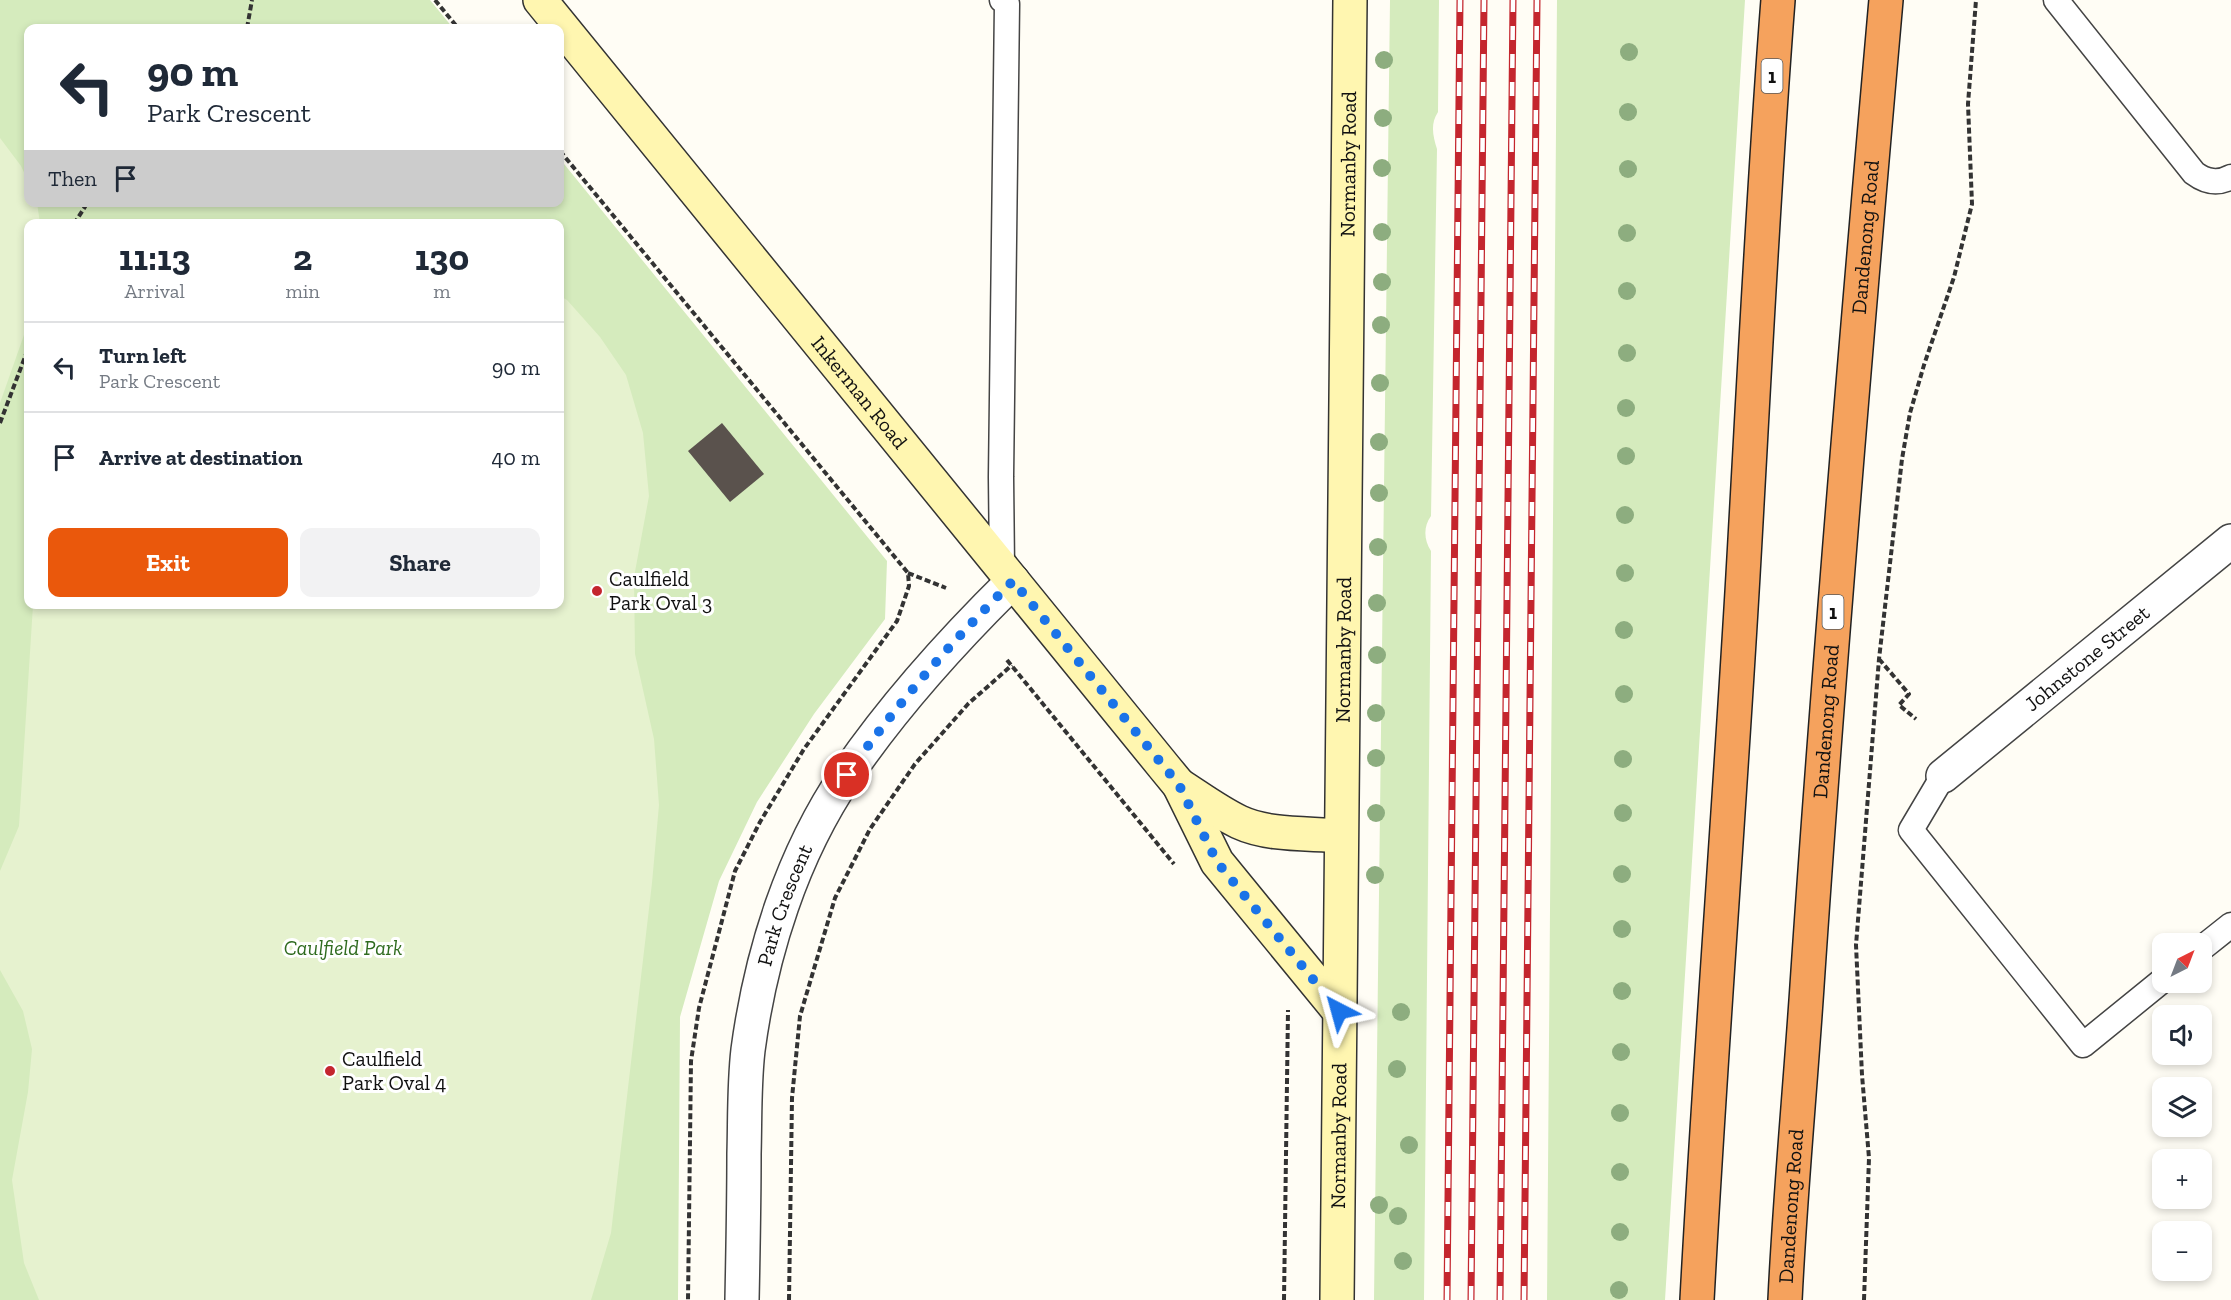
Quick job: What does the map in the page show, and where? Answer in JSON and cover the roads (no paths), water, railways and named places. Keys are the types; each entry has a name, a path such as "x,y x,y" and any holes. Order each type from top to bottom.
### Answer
{"highway":[{"name":"1","path":"1696,1300 1742,576 1764,176 1778,0"},
{"name":"Dandenong Road","path":"1785,1300 1826,699 1886,0"}],"street":[{"name":"Inkerman Road","path":"540,0 560,24"},
{"name":"Normanby Road","path":"1338,1300 1350,0"},
{"name":"Inkerman Road","path":"564,29 1179,785 1217,862 1339,1011"},
{"name":"Johnstone Street","path":"1942,776 2231,541"},
{"name":"Park Crescent","path":"742,1300 748,1053 753,1014 766,956 783,903 806,849 832,800 868,745 973,620 1008,574"},
{"name":"Inkerman Road","path":"1179,785 1240,822 1251,826 1282,832 1341,836"}],"lane":[{"path":"1002,0 1007,4 1001,477 1008,574"},
{"path":"2056,0 2194,173 2205,180 2212,181 2223,181 2231,177"},
{"path":"1942,776 1911,830 2083,1045 2152,989"},
{"path":"2212,940 2231,925"}],"railway":[{"path":"1447,1300 1460,0"},
{"path":"1471,1300 1484,0"},
{"path":"1500,1300 1513,0"},
{"path":"1524,1300 1537,0"}],"place":[{"name":"Caulfield Park Oval 3","path":"597,591"},
{"name":"Caulfield Park Oval 4","path":"330,1071"}],"park label":[{"name":"Caulfield Park","path":"343,948"}]}
